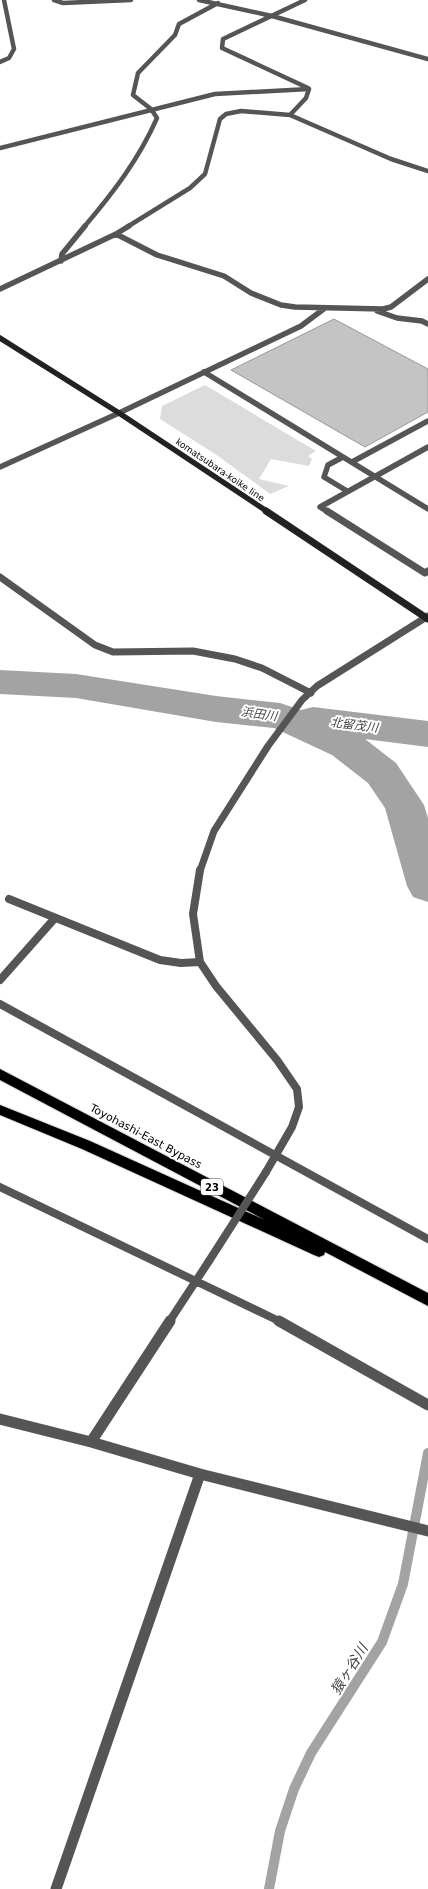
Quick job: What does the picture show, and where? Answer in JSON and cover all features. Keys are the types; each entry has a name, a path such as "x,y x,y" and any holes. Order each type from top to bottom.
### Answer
{"highway":[{"name":"Toyohashi-East Bypass","path":"0,1074 426,1300"},
{"name":"23","path":"0,1110 86,1145 426,1300"}],"main road":[{"name":"komatsubara-koike line","path":"0,338 119,413 427,618"}],"street":[{"path":"0,62 8,58 14,49 4,0"},
{"path":"54,0 63,3 131,0"},
{"path":"199,0 272,16 428,59"},
{"path":"305,0 223,39 222,48 309,89"},
{"path":"61,260 62,254 126,174 157,118 151,109 133,94 138,73 174,35 179,24 218,3"},
{"path":"0,148 215,94 309,89"},
{"path":"290,115 306,98 309,89"},
{"path":"0,289 116,234 190,188 205,174 220,119 226,114 241,111 290,115 390,159 428,170"},
{"path":"116,234 156,255 224,276 251,293 271,302 295,307 374,309 391,307 428,279"},
{"path":"0,467 119,413 302,326 325,308"},
{"path":"374,309 397,318 422,321 428,324"},
{"path":"204,372 428,509"},
{"path":"352,462 428,421"},
{"path":"428,447 320,507 425,573 428,571"},
{"path":"343,457 328,465 324,477 348,491"},
{"path":"0,577 95,645 113,652 193,651 235,659 262,668 311,693"},
{"path":"91,1442 266,1172 275,1154 292,1127 299,1107 297,1089 277,1060 216,986 200,962 194,914 200,870 214,831 268,746 302,700 317,686 427,618"},
{"path":"9,899 160,960 181,963 200,962"},
{"path":"0,980 55,918"},
{"path":"0,1004 428,1239"},
{"path":"0,1186 274,1318 428,1405"},
{"path":"0,1419 91,1442 200,1474 428,1532"},
{"path":"56,1889 200,1474"}],"shaded area":[{"path":"205,385 316,451 308,456 312,459 309,466 271,459 259,479 289,486 270,494 218,456 160,419 162,406"}],"building":[{"path":"334,319 428,369 428,412 365,447 231,370"}],"waterway":[{"name":"浜田川","path":"0,682 76,686 216,709 280,716 346,745 382,773 404,805 428,886"},
{"name":"北留茂川","path":"313,720 428,734"},
{"name":"猿ヶ谷川","path":"269,1889 280,1831 294,1789 311,1753 382,1642 403,1584 428,1453"}]}
